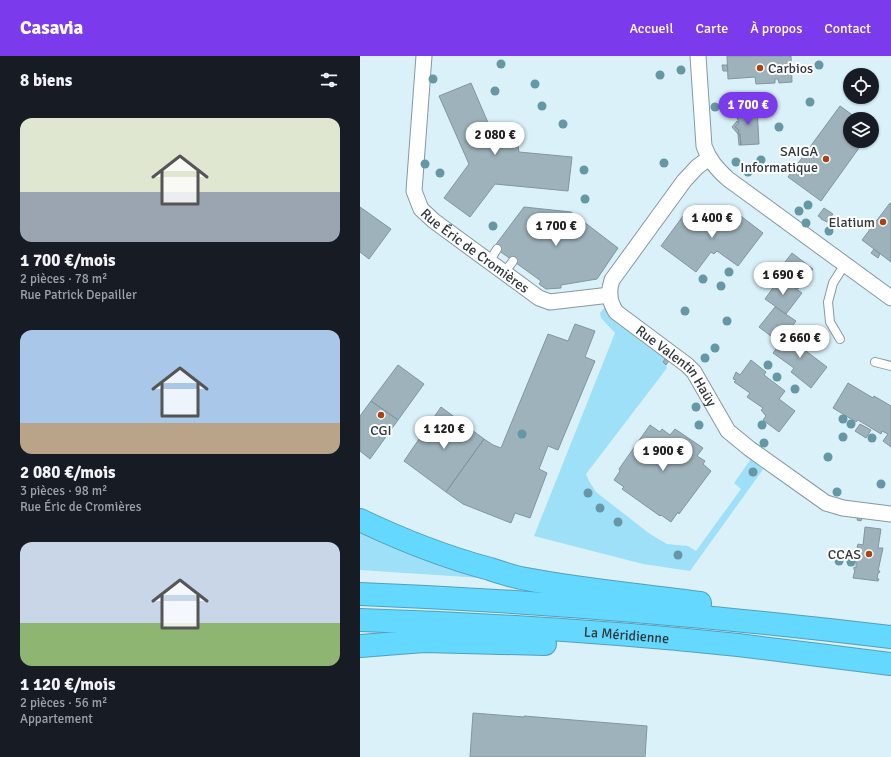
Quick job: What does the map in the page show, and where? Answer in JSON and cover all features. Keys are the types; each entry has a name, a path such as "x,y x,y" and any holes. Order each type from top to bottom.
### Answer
{"highway":[{"path":"360,520 426,549 524,579 581,588 702,603 750,621"},
{"name":"La Méridienne","path":"360,594 566,605 750,621 891,637"},
{"name":"La Méridienne","path":"360,620 422,622 629,635 738,645 891,664"},
{"path":"360,646 424,642 574,645 629,635"}],"street":[{"name":"Rue Éric de Cromières","path":"424,56 414,191 421,208 434,221 504,274 539,298 550,302 610,295"},
{"path":"698,56 704,146 709,158 717,169 728,179 891,298"},
{"path":"610,295 609,289 612,280 638,243 684,181 696,167 709,158"},
{"name":"Rue Valentin Haüy","path":"610,295 612,306 616,312 683,362 694,372 728,431 750,449 826,503 843,508 891,514"}],"lane":[{"path":"489,262 497,249"},
{"path":"504,274 514,261"},
{"path":"840,339 830,322 828,302 832,283 845,264"},
{"path":"875,362 891,366"}],"shaded area":[{"path":"605,307 670,359 666,365 667,368 586,474 596,492 650,534 667,544 688,546 696,551 741,489 734,483 751,459 764,468 690,571 643,564 534,536 615,333 601,318 600,313"},
{"path":"360,528 497,579 360,570"}],"building":[{"name":"Carbios","path":"727,56 791,56 792,82 779,83 778,79 775,79 775,83 756,84 755,77 728,79"},
{"path":"722,65 727,65 728,71 723,71"},
{"path":"471,83 492,132 508,129 516,135 519,152 572,157 568,191 495,184 470,217 444,198 469,164 439,96"},
{"path":"757,106 759,144 741,145 740,134 738,134 739,130 735,127 739,123 737,118 739,118 739,107"},
{"name":"SAIGA Informatique","path":"840,106 848,112 843,112 843,148 859,148 821,201 788,177"},
{"path":"737,107 739,107 739,118 737,118"},
{"path":"737,121 739,123 735,127 739,130 738,134 732,127"},
{"path":"738,134 740,134 741,145 739,145"},
{"name":"Elatium","path":"890,203 891,204 891,262 862,240"},
{"path":"360,207 391,229 369,259 360,252"},
{"path":"524,207 571,212 618,248 597,279 561,285 561,288 546,289 539,284 541,281 494,247"},
{"path":"729,207 763,233 738,266 717,251 714,254 711,252 696,272 661,246 686,212 703,225 710,222 716,224"},
{"path":"824,208 833,214 827,222 818,216"},
{"path":"874,249 880,254 878,258 871,253"},
{"path":"792,253 813,269 798,289 775,275"},
{"path":"780,278 802,293 786,314 765,299"},
{"path":"775,307 796,321 780,343 759,327"},
{"path":"575,324 595,331 585,357 595,361 558,450 548,446 539,469 547,473 530,518 515,513 511,523 463,504 446,492 484,439 501,448 548,334 568,341"},
{"path":"789,331 810,347 806,351 827,367 811,388 791,372 794,368 773,353"},
{"path":"667,356 670,359 666,365 663,362"},
{"path":"751,360 766,372 764,375 785,391 779,399 795,411 779,432 763,420 766,416 761,410 763,408 747,397 750,393 734,382 736,380 733,379 736,372 740,375"},
{"path":"398,365 424,384 398,420 371,401"},
{"path":"848,383 873,398 874,396 891,406 891,447 883,441 888,434 882,431 881,434 858,420 856,422 833,408"},
{"path":"371,401 398,420 370,459 360,451 360,416"},
{"path":"441,407 484,439 446,492 404,461"},
{"path":"860,424 871,430 866,438 855,431"},
{"path":"650,425 660,432 662,429 670,435 675,429 703,448 697,456 705,461 703,464 711,471 679,514 678,512 671,522 622,489 624,487 614,480 620,471 619,469"},
{"path":"858,516 862,517 861,521 857,520"},
{"name":"CCAS","path":"865,527 881,529 878,548 883,548 878,571 880,571 878,573 878,581 853,578 855,570 854,567 856,568 855,560 857,560 857,547 858,544 863,545"},
{"path":"473,713 647,726 645,757 470,757"}],"place":[{"name":"Carbios","path":"760,68"},
{"name":"SAIGA Informatique","path":"826,159"},
{"name":"Elatium","path":"883,222"},
{"name":"CGI","path":"381,415"},
{"name":"CCAS","path":"869,554"}]}
